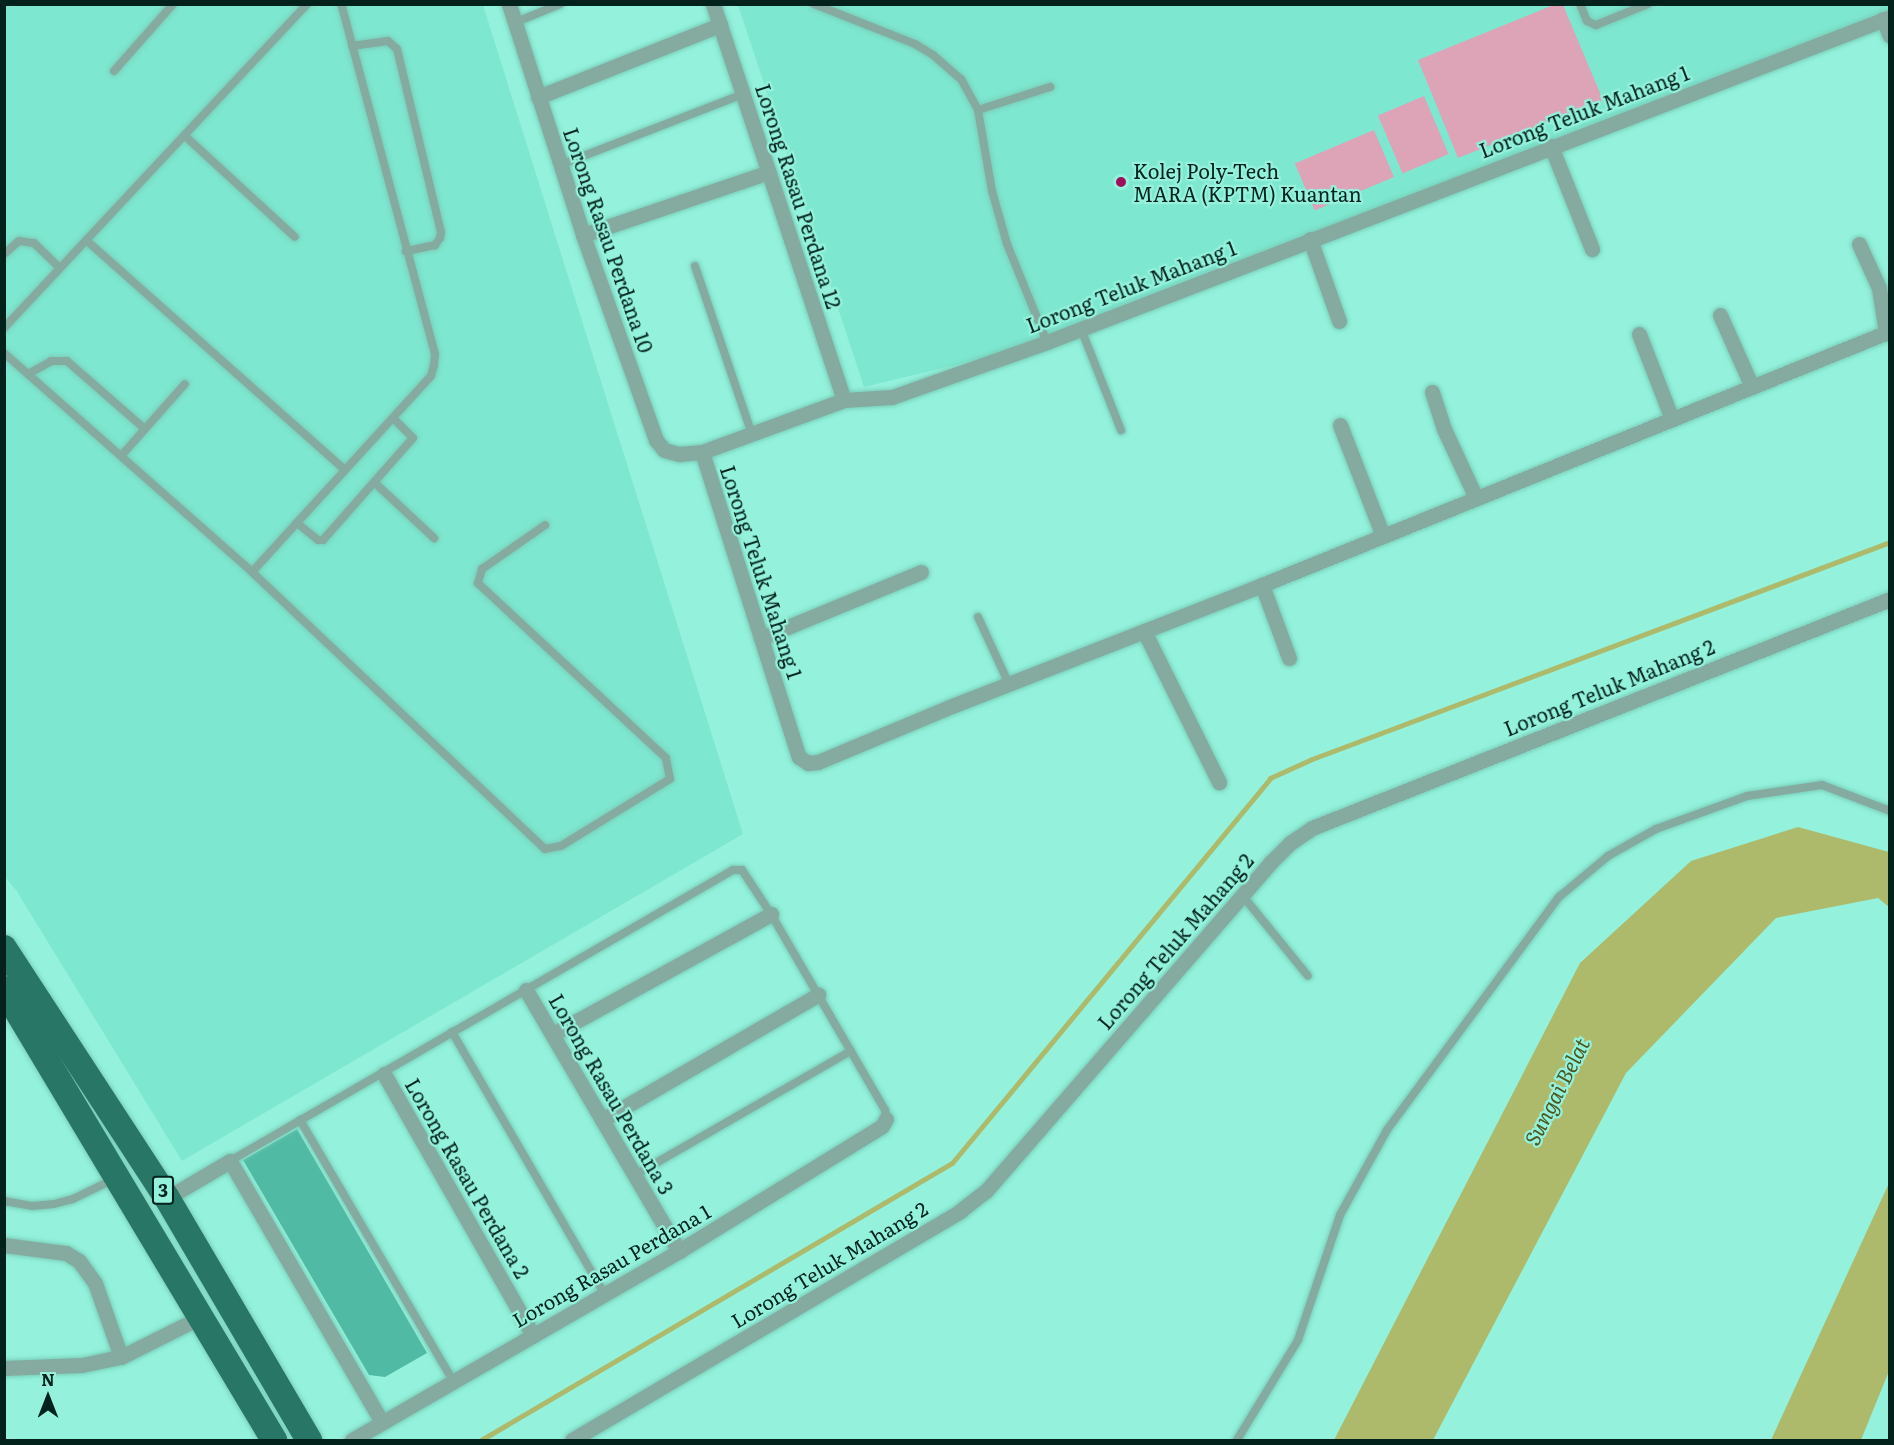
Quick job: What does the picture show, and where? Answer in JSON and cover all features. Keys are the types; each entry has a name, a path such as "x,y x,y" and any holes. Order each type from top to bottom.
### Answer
{"highway":[{"name":"3","path":"4,948 167,1198 309,1440"},
{"name":"3","path":"4,989 274,1440"}],"street":[{"name":"Lorong Rasau Perdana 10","path":"509,4 583,235 656,440 664,450 679,454 702,452"},
{"name":"Lorong Rasau Perdana 12","path":"713,4 844,400"},
{"path":"1886,18 1890,36"},
{"name":"Lorong Teluk Mahang 1","path":"1886,18 1047,342 892,397 844,400 702,452 799,757 808,763 819,762 1888,332"},
{"path":"538,97 720,25"},
{"path":"1551,146 1592,249"},
{"path":"583,235 769,172"},
{"path":"1310,239 1339,321"},
{"path":"1859,244 1880,288 1888,332"},
{"path":"1720,315 1752,387"},
{"path":"1639,334 1672,419"},
{"path":"1432,392 1444,429 1476,498"},
{"path":"1340,425 1383,536"},
{"path":"761,638 921,572"},
{"path":"1262,585 1289,658"},
{"name":"Lorong Teluk Mahang 2","path":"572,1440 960,1211 986,1191 1242,895 1290,843 1312,828 1890,599"},
{"path":"1144,631 1220,782"},
{"path":"553,1034 771,914"},
{"name":"Lorong Rasau Perdana 3","path":"526,990 679,1251"},
{"path":"602,1120 818,996"},
{"name":"Lorong Rasau Perdana 2","path":"384,1074 533,1335"},
{"name":"Lorong Rasau Perdana 1","path":"352,1440 377,1431 453,1381 679,1251 882,1126 886,1119"},
{"path":"167,1198 230,1161 377,1431"},
{"path":"4,1245 66,1253 79,1261 95,1283 121,1357"},
{"path":"4,1368 82,1365 121,1357 201,1317"}],"lane":[{"path":"114,70 173,4"},
{"path":"4,328 307,4"},
{"path":"252,572 431,376 434,365 435,354 341,4"},
{"path":"514,22 560,4"},
{"path":"814,4 915,44 933,55 961,79 978,110 992,191 1007,244 1047,342"},
{"path":"1580,4 1587,21 1596,25 1648,4"},
{"path":"352,46 388,41 397,49 441,232 435,244 406,251"},
{"path":"978,110 1050,87"},
{"path":"560,165 743,94"},
{"path":"184,136 295,237"},
{"path":"86,240 345,470"},
{"path":"4,254 19,242 34,243 60,268"},
{"path":"695,266 752,434"},
{"path":"1081,329 1121,430"},
{"path":"4,353 252,572 545,849 561,846 670,779 666,758 478,583 483,569 545,525"},
{"path":"28,374 51,361 67,361 145,429"},
{"path":"121,456 185,384"},
{"path":"297,523 318,540 323,540 413,438 393,418"},
{"path":"375,483 434,538"},
{"path":"978,617 1009,684"},
{"path":"1237,1440 1298,1340 1340,1215 1387,1130 1559,897 1608,856 1656,829 1747,796 1822,785 1890,811"},
{"path":"230,1161 384,1074 452,1032 733,870 742,870 771,914 885,1110 886,1119"},
{"path":"1242,895 1308,976"},
{"path":"452,1032 604,1293"},
{"path":"635,1175 851,1051"},
{"path":"300,1120 453,1381"},
{"path":"4,1201 32,1206 73,1199 118,1178"}],"shaded area":[{"path":"1556,4 1563,5 1603,100 1458,158 1418,60"},
{"name":"Kolej Poly-Tech MARA (KPTM) Kuantan","path":"1889,4 1890,10 1001,354 864,387 738,5"},
{"path":"4,5 483,5 743,834 182,1161 16,890 5,877"},
{"path":"1424,96 1449,154 1403,174 1378,116"},
{"path":"1374,130 1394,177 1315,211 1295,164"}],"water":[{"name":"Sungai Belat","path":"1798,827 1889,852 1889,907 1878,898 1776,918 1626,1073 1433,1440 1334,1440 1580,963 1691,861"},
{"path":"1889,1183 1889,1371 1861,1440 1771,1440"}],"building":[{"path":"297,1129 427,1353 385,1377 369,1375 243,1160"}],"waterway":[{"path":"481,1440 952,1163 1270,778 1312,759 1890,542"}],"place":[{"name":"Kolej Poly-Tech MARA (KPTM) Kuantan","path":"1121,182"}]}
